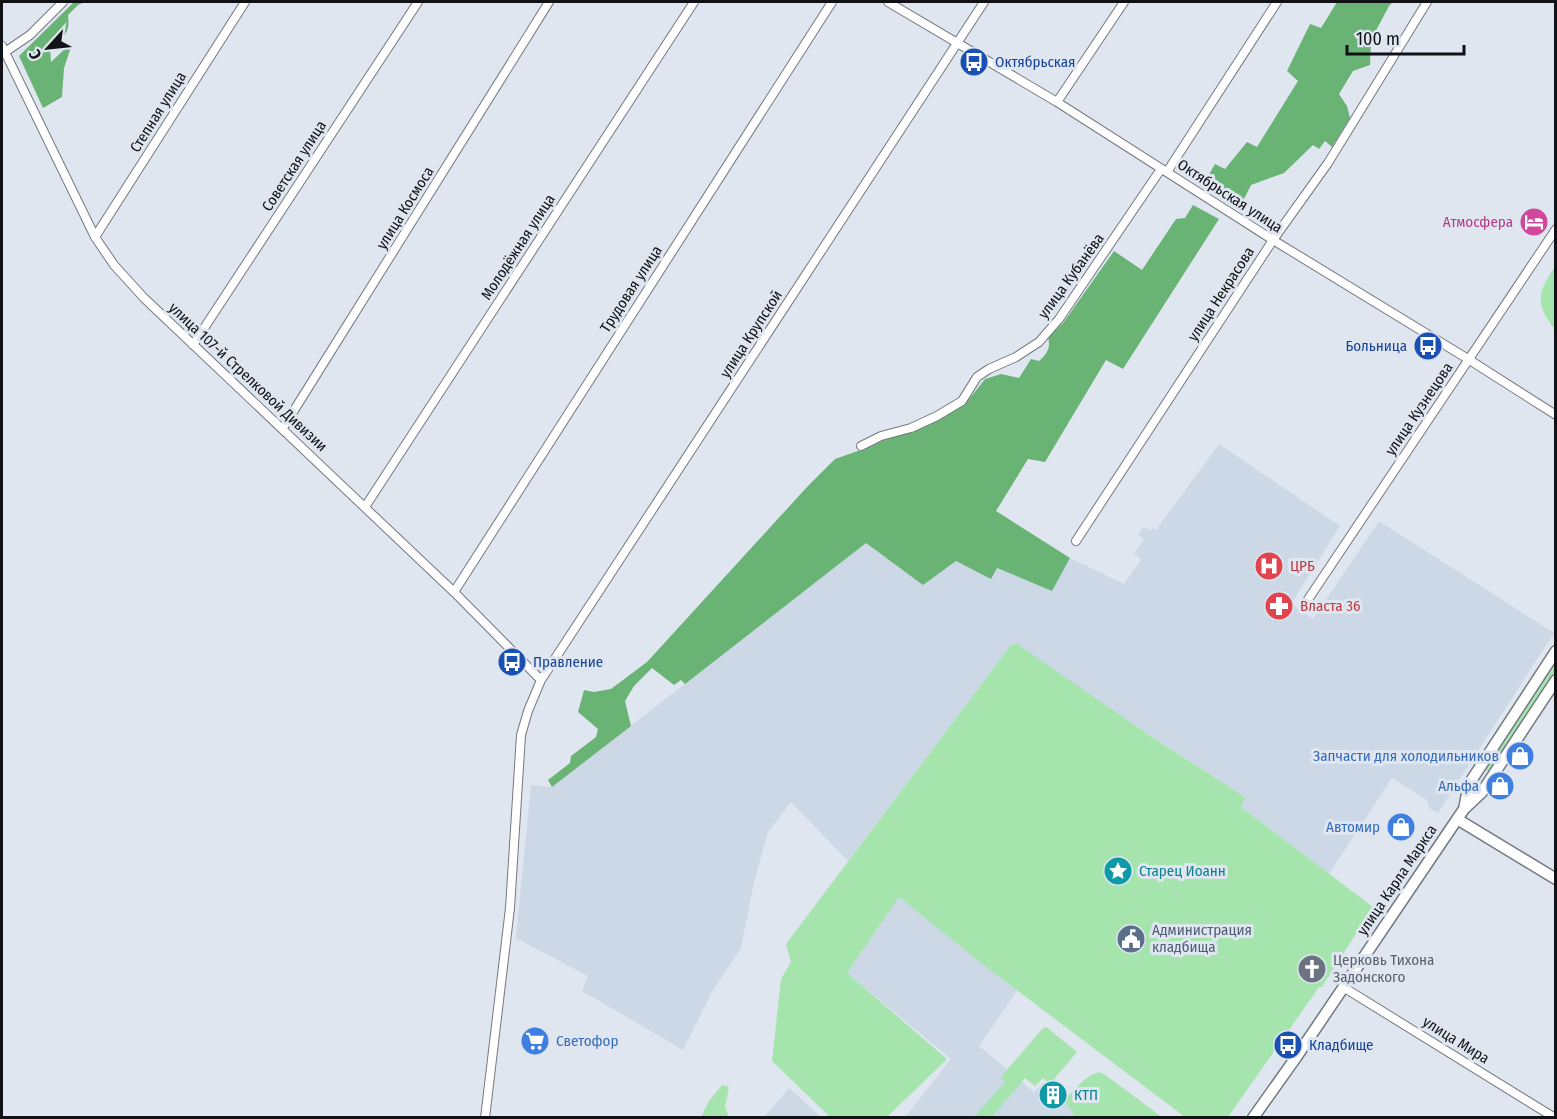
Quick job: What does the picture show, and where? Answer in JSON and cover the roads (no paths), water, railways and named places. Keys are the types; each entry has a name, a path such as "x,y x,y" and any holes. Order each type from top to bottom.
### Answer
{"main road":[{"name":"улица Карла Маркса","path":"1464,809 1469,784 1556,651"},
{"name":"улица Карла Маркса","path":"1253,1118 1464,809 1482,792 1556,680"},
{"path":"1457,819 1556,879"}],"street":[{"path":"3,49 30,35 63,2"},
{"name":"Степная улица","path":"95,237 244,2"},
{"name":"Советская улица","path":"193,345 418,2"},
{"name":"улица Космоса","path":"283,428 549,2"},
{"name":"Молодёжная улица","path":"365,507 694,2"},
{"name":"Трудовая улица","path":"454,591 832,2"},
{"name":"Октябрьская улица","path":"888,2 1057,102 1273,240 1556,415"},
{"name":"улица Крупской","path":"485,1118 510,908 521,735 528,711 542,680 984,2"},
{"path":"1057,102 1124,2"},
{"name":"улица Кубанёва","path":"861,446 881,436 911,428 937,416 962,401 977,377 1039,342 1059,319 1164,170 1276,2"},
{"name":"улица Некрасова","path":"1077,540 1273,240 1328,163 1427,2"},
{"name":"улица 107-й Стрелковой Дивизии","path":"3,49 95,237 114,265 193,345 454,591 542,680"},
{"name":"улица Кузнецова","path":"1305,604 1556,229"},
{"name":"улица Мира","path":"1343,987 1555,1118"}],"place":[{"name":"Октябрьская","path":"974,62"},
{"name":"Атмосфера","path":"1534,222"},
{"name":"Больница","path":"1428,346"},
{"name":"ЦРБ","path":"1269,566"},
{"name":"Власта 36","path":"1279,606"},
{"name":"Правление","path":"512,662"},
{"name":"Запчасти для холодильников","path":"1520,756"},
{"name":"Альфа","path":"1500,786"},
{"name":"Автомир","path":"1401,827"},
{"name":"Старец Иоанн","path":"1118,871"},
{"name":"Администрация кладбища","path":"1131,939"},
{"name":"Церковь Тихона Задонского","path":"1312,969"},
{"name":"Светофор","path":"535,1041"},
{"name":"Кладбище","path":"1288,1045"},
{"name":"КТП","path":"1053,1095"}]}
